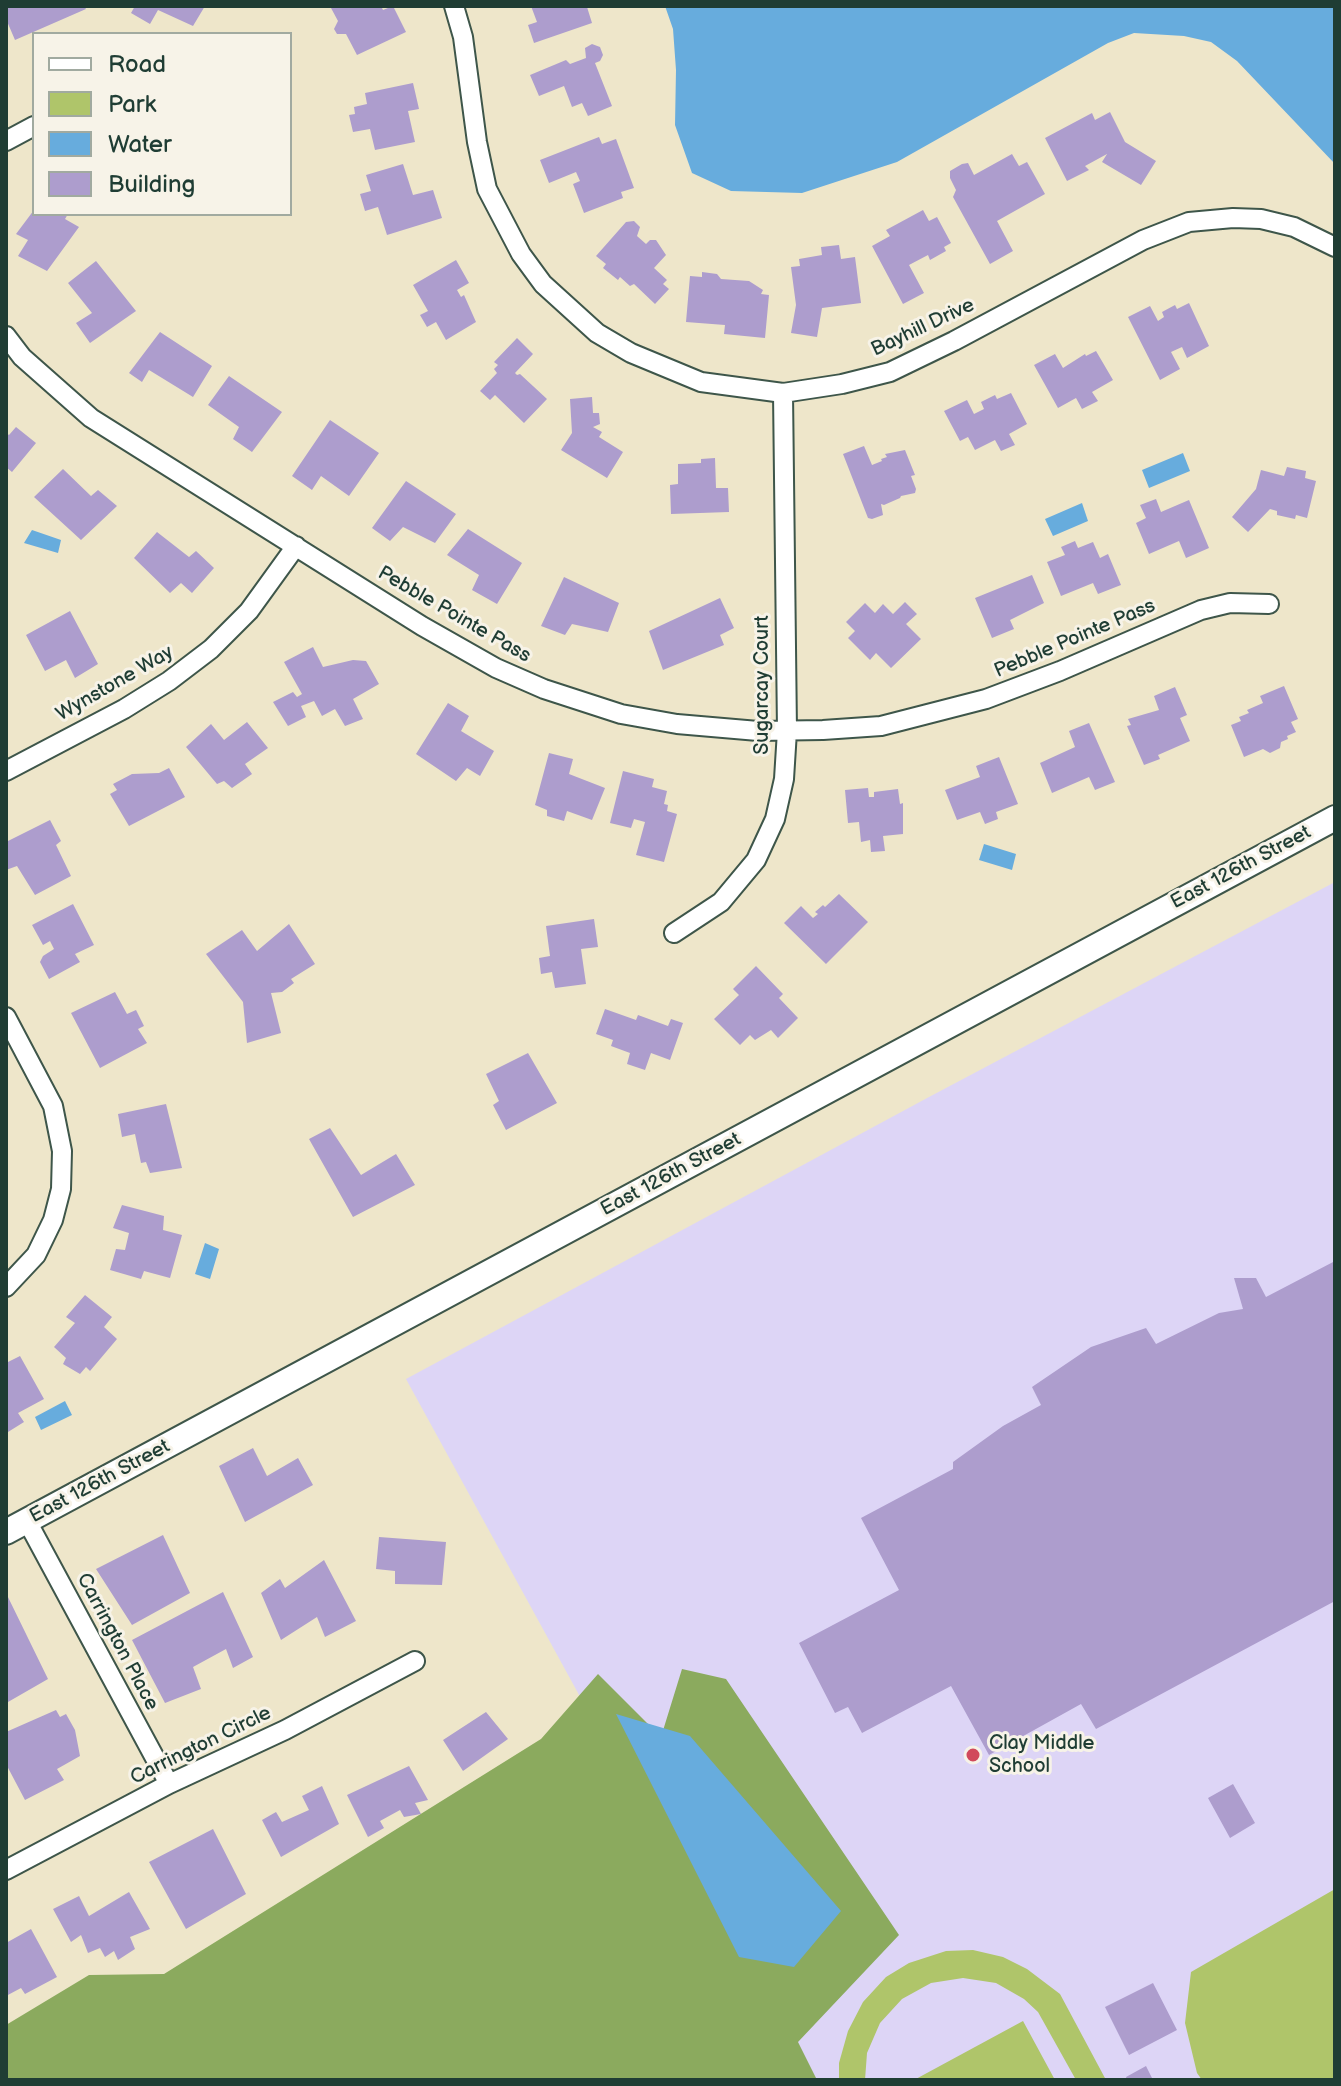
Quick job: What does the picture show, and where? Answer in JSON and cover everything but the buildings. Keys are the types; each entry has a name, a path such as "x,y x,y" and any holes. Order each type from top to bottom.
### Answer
{"street":[{"name":"Bayhill Drive","path":"454,6 463,37 477,142 487,189 521,254 543,284 597,333 665,370 701,382 783,393 842,384 890,372 1143,240 1189,222 1261,219 1294,227 1335,247"},
{"path":"6,141 32,127"},
{"name":"Pebble Pointe Pass","path":"6,336 22,357 91,418 422,626 496,668 544,689 621,714 715,729 787,731 881,726 986,699 1060,671 1201,610 1230,603 1269,604"},
{"name":"Sugarcay Court","path":"674,933 721,902 756,860 775,819 784,779 787,731 783,393"},
{"name":"Wynstone Way","path":"6,771 124,709 169,681 211,649 249,611 296,546"},
{"name":"East 126th Street","path":"17,1526 1335,818"},
{"path":"6,1017 53,1106 62,1151 61,1189 53,1220 36,1255 6,1287"},
{"name":"Carrington Place","path":"17,1526 169,1784"},
{"name":"Carrington Circle","path":"6,1870 169,1784 285,1730 415,1661"}],"shaded area":[{"name":"Clay Middle School","path":"1335,882 1335,2080 790,2080 406,1379"}],"green space":[{"path":"682,1669 726,1679 899,1935 798,2042 817,2080 6,2080 6,2025 89,1975 164,1974 541,1739 598,1674 661,1737"},
{"path":"1335,1889 1335,2080 1202,2080 1197,2073 1185,2023 1191,1972"},
{"path":"973,1950 1003,1957 1027,1969 1060,1994 1106,2080 1076,2080 1038,2012 1024,1999 996,1983 963,1978 931,1983 902,1999 880,2023 867,2053 865,2080 839,2080 839,2063 848,2031 863,2002 886,1977 909,1963 946,1951"},
{"path":"1023,2021 1055,2080 914,2080"}],"water":[{"path":"665,6 1335,6 1335,164 1237,61 1211,42 1184,36 1134,33 1108,43 897,162 802,193 731,191 692,173 675,125 673,29"},
{"path":"1183,453 1190,471 1149,488 1142,470"},
{"path":"1082,503 1088,521 1053,536 1045,519"},
{"path":"32,530 61,540 58,553 24,543"},
{"path":"984,844 1016,854 1012,870 979,860"},
{"path":"205,1243 219,1249 210,1279 195,1274"},
{"path":"65,1401 72,1415 41,1430 35,1417"},
{"path":"616,1714 690,1736 841,1911 794,1967 739,1957"}],"place":[{"name":"Clay Middle School","path":"973,1755"}]}
